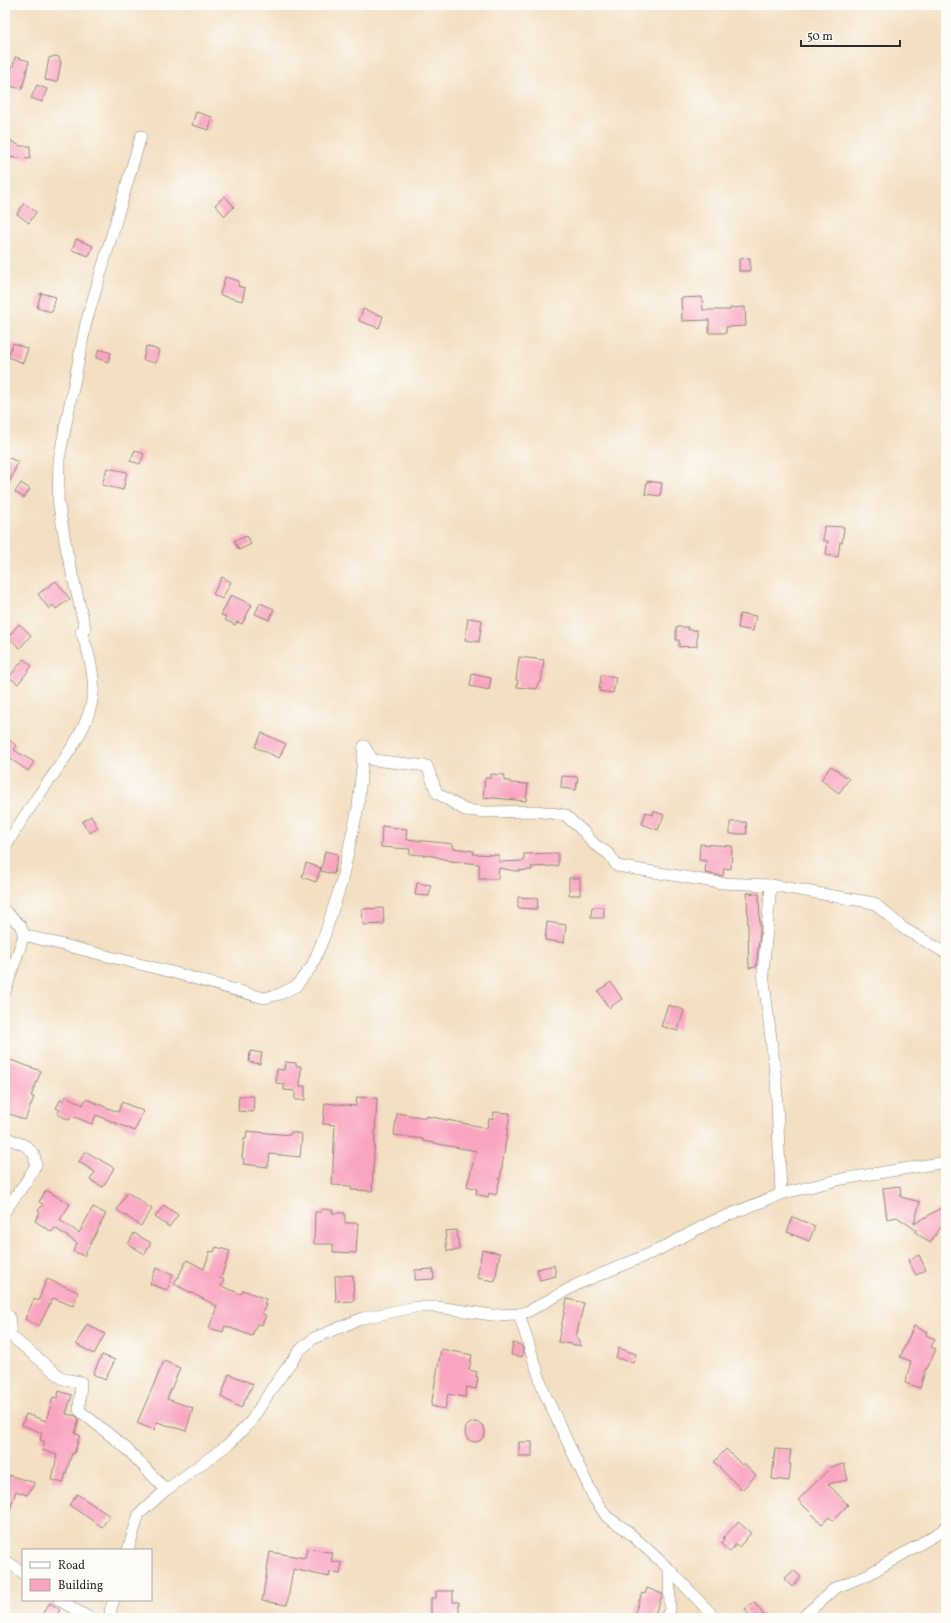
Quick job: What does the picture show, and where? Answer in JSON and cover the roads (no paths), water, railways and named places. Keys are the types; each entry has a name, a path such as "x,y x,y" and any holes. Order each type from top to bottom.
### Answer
{"street":[{"path":"5,848 19,824 78,738 88,713 93,694 87,646 81,632 85,628 66,552 58,500 59,459 86,323 141,136"},
{"path":"24,935 175,972 264,998 280,994 296,986 312,966 324,937 341,884 358,807 364,746 373,760 428,766 437,793 465,810 485,812 536,811 565,815 585,833 594,844 609,854 617,866 721,883 771,885 874,903 903,928 946,953"},
{"path":"771,885 763,974 776,1080 781,1194"},
{"path":"5,911 20,925 24,935 5,992"},
{"path":"5,1137 26,1146 34,1154 36,1164 5,1211"},
{"path":"128,1549 139,1514 166,1490 230,1444 251,1421 273,1387 300,1350 314,1338 363,1318 415,1307 437,1307 492,1315 519,1314 529,1311 578,1284 656,1251 711,1222 781,1194 842,1179 946,1162"},
{"path":"5,1314 9,1316 11,1336 63,1380 81,1382 79,1410 126,1448 166,1490"},
{"path":"519,1314 544,1392 594,1498 607,1517 625,1529 669,1569 715,1618"},
{"path":"802,1618 835,1588 869,1574 942,1531 946,1526"},
{"path":"5,1560 22,1572"},
{"path":"666,1618 670,1610 669,1569"},
{"path":"60,1601 90,1618"},
{"path":"112,1618 110,1610 114,1601"}]}
